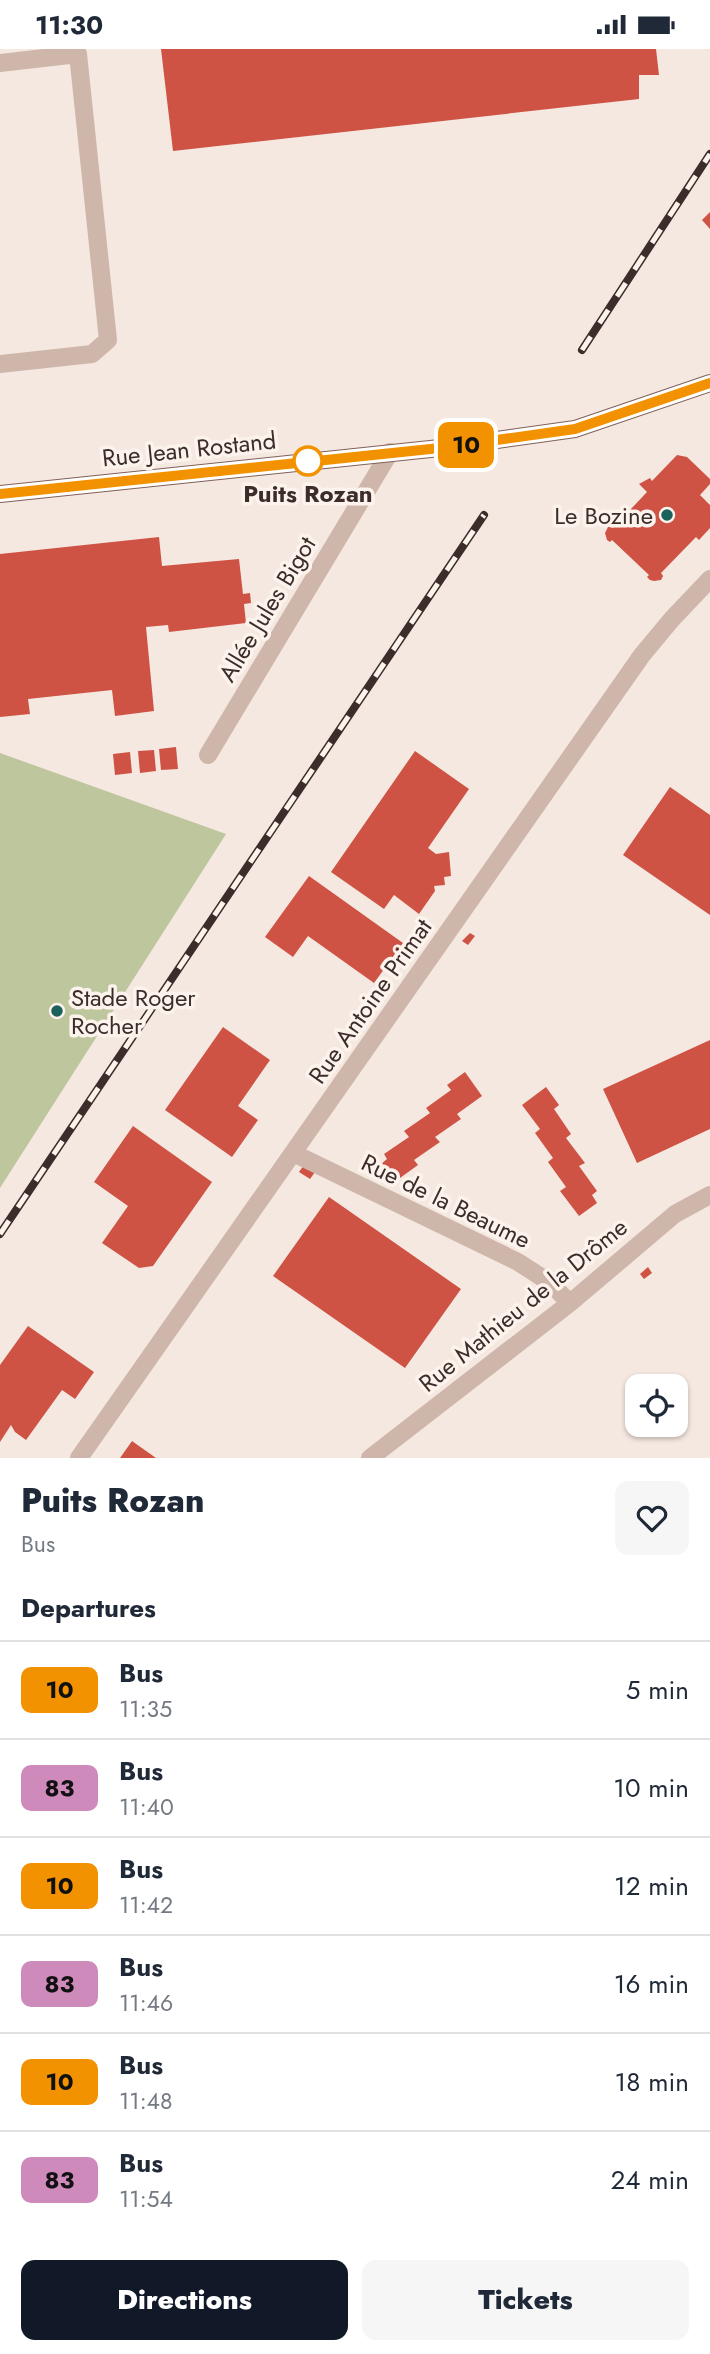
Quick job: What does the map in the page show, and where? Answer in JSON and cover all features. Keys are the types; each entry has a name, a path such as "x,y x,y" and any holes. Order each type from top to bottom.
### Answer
{"main road":[{"name":"Rue Jean Rostand","path":"0,494 440,448 575,429 710,383"}],"street":[{"path":"0,63 78,51 108,339 92,354 0,364"},
{"name":"Allée Jules Bigot","path":"208,755 390,452"},
{"name":"Rue Antoine Primat","path":"79,1458 642,655 710,579"},
{"name":"Rue de la Beaume","path":"293,1153 518,1262 549,1282 570,1303"},
{"name":"Rue Mathieu de la Drôme","path":"370,1458 570,1303 675,1214 710,1195"}],"green space":[{"name":"Stade Roger Rocher","path":"0,753 226,834 0,1188"}],"building":[{"path":"161,49 656,49 659,75 639,75 639,99 173,151"},
{"path":"710,212 710,229 702,220"},
{"name":"Le Bozine","path":"677,455 687,457 710,479 710,484 700,495 710,505 710,528 699,540 696,537 661,573 661,580 654,581 612,540 607,540 605,533 608,527 613,528 647,492 639,484 650,478 652,481"},
{"path":"159,537 162,566 239,559 243,594 250,593 251,603 244,604 246,623 169,632 168,625 146,627 154,711 115,716 112,690 28,699 30,714 0,717 0,554"},
{"path":"176,747 178,769 161,770 159,749"},
{"path":"154,750 156,771 140,773 138,751"},
{"path":"415,751 469,789 428,848 436,854 449,852 451,876 444,877 445,885 434,886 435,891 419,914 394,895 384,909 331,872"},
{"path":"130,752 132,773 115,775 113,754"},
{"path":"670,787 710,815 710,915 623,855"},
{"path":"309,876 403,943 374,983 308,936 293,957 265,937"},
{"path":"470,933 475,936 468,945 462,941"},
{"path":"223,1027 270,1060 238,1106 258,1120 232,1157 165,1110"},
{"path":"710,1040 710,1129 637,1163 603,1089"},
{"path":"465,1072 482,1096 457,1114 461,1119 435,1137 440,1142 414,1160 418,1165 393,1183 380,1165 387,1159 384,1154 409,1137 404,1131 430,1113 426,1108 451,1090 447,1085"},
{"path":"546,1087 559,1105 554,1109 571,1134 566,1138 585,1163 579,1166 597,1191 592,1195 597,1203 579,1216 560,1191 566,1187 548,1162 553,1158 535,1133 540,1129 522,1105"},
{"path":"133,1126 212,1182 153,1266 139,1268 102,1243 128,1206 94,1182"},
{"path":"304,1165 315,1172 310,1179 299,1172"},
{"path":"329,1197 461,1289 405,1368 273,1276"},
{"path":"648,1267 652,1273 644,1279 640,1274"},
{"path":"28,1326 94,1372 75,1399 62,1390 26,1440 15,1432 11,1425 0,1442 0,1365"},
{"path":"132,1441 156,1458 120,1458"}],"railway":[{"path":"582,350 710,154"},
{"path":"0,1234 484,515"}],"bus line":[{"name":"10","path":"0,494 440,448 575,429 710,383"}],"place":[{"name":"Puits Rozan","path":"308,461"},
{"name":"Le Bozine","path":"667,515"},
{"name":"Stade Roger Rocher","path":"57,1011"}]}
